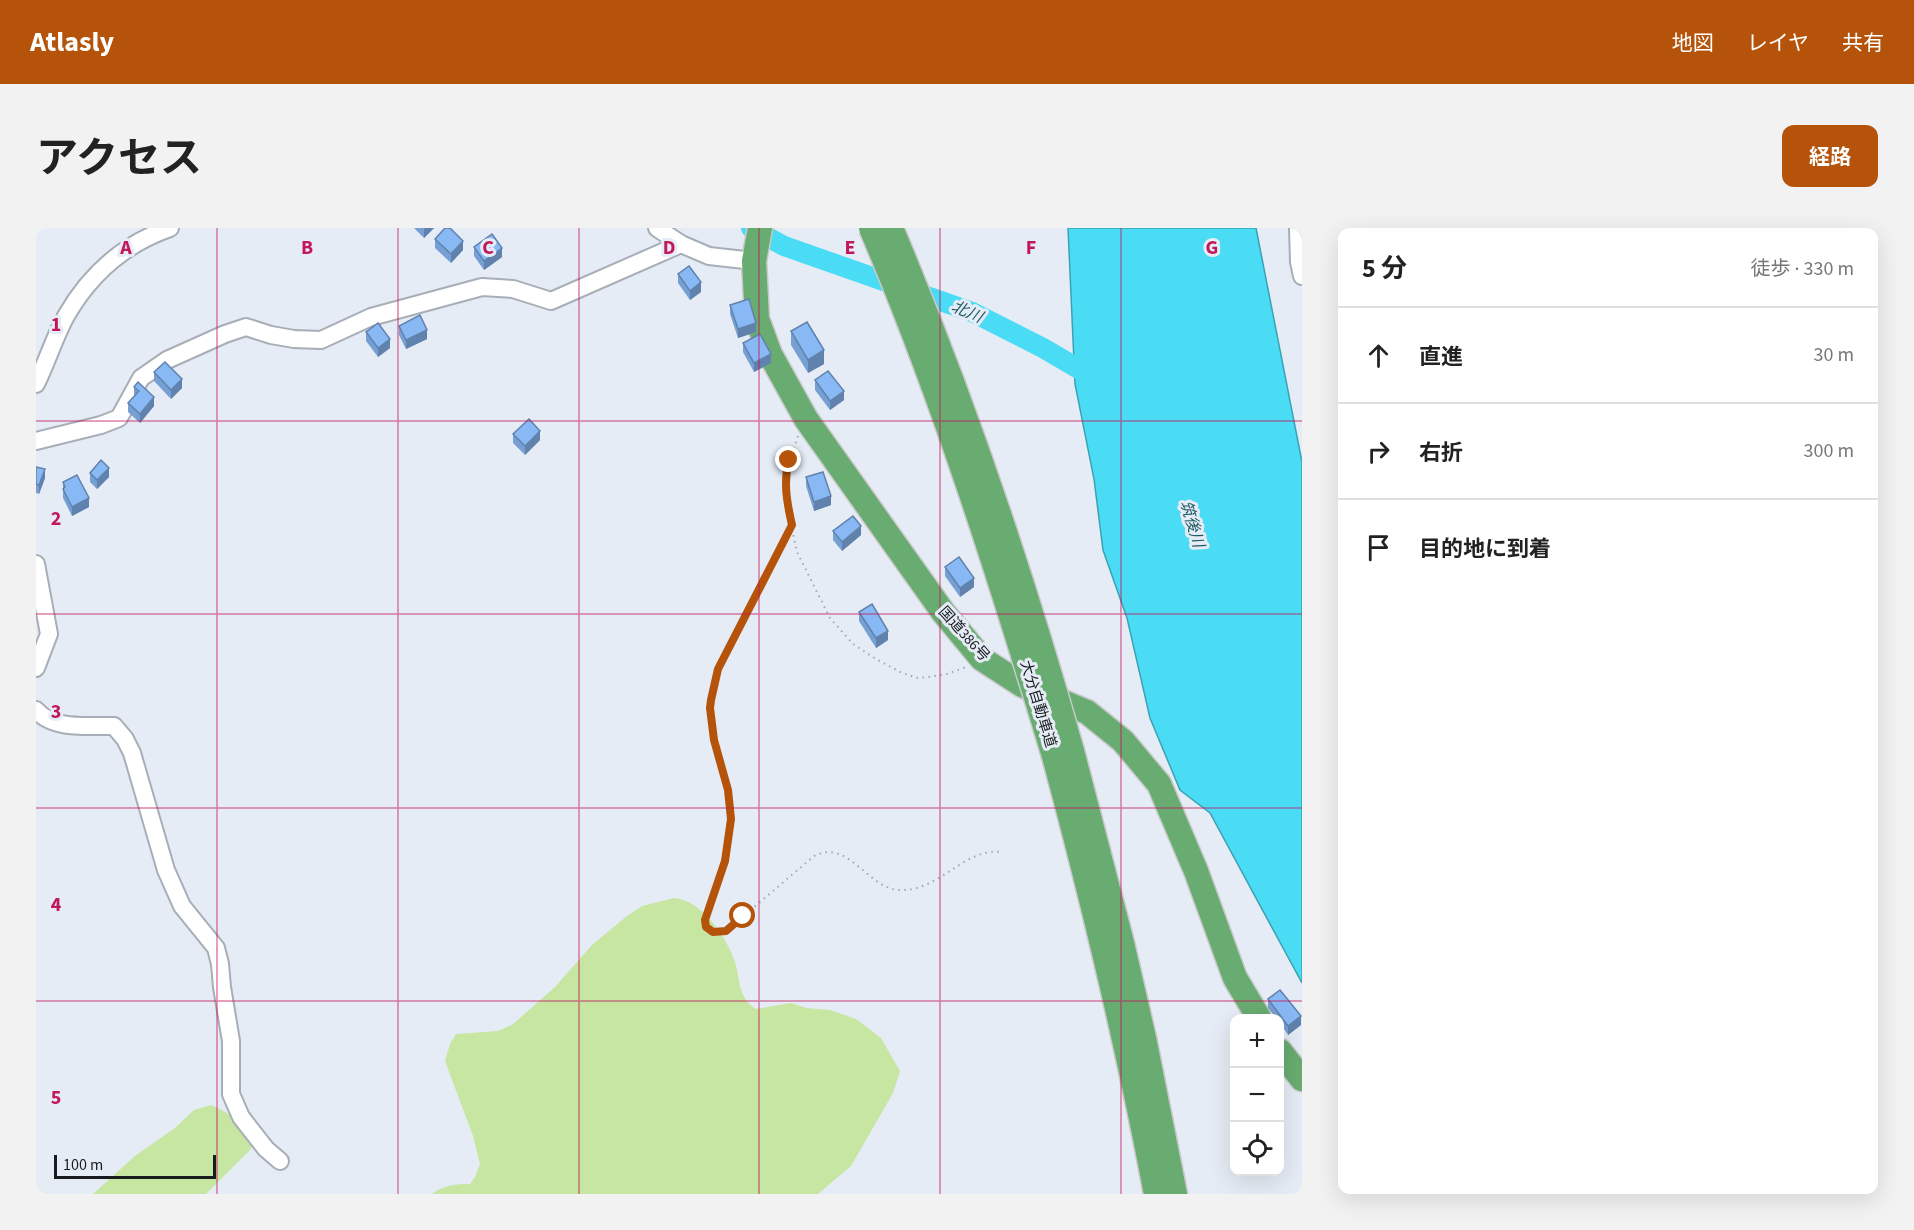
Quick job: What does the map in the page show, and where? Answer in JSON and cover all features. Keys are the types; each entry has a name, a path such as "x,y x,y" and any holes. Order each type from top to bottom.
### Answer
{"highway":[{"name":"国道386号","path":"760,228 755,257 757,319 770,354 806,419 943,612 982,659 1022,686 1087,712 1123,741 1159,784 1196,871 1235,978 1257,1014"},
{"name":"大分自動車道","path":"871,228 907,318 1063,753 1125,954 1175,1194"},
{"name":"大分自動車道","path":"891,228 960,403 1048,665 1080,854 1119,1015 1156,1194"},
{"path":"1284,1056 1302,1079"}],"street":[{"path":"36,384 66,316 88,284 107,263 132,244 170,228"},
{"path":"657,228 681,244 709,256 755,257"},
{"path":"1298,228 1299,262 1302,276"},
{"path":"36,441 101,425 119,418 141,378 167,360 246,327 294,339 321,340 371,317 482,287 513,289 551,301 681,244"},
{"path":"36,564 49,634 36,668"},
{"path":"36,710 42,718 59,724 114,726 125,739 132,753 166,870 182,906 216,948 231,1041 231,1094 241,1117 266,1149 280,1161"}],"path":[{"path":"806,419 785,475 787,506 797,552 830,618 853,644 902,673 918,678 948,674 982,659"},
{"path":"792,525 718,669 711,700 714,740 728,790 731,819 725,861 705,920 706,927 713,932 726,931 821,852 840,853 878,884 893,890 912,891 929,885 978,855 992,851 1002,852"}],"green space":[{"path":"674,898 694,905 711,920 725,940 734,959 745,998 756,1009 791,1003 806,1008 830,1010 856,1019 881,1038 900,1071 893,1093 851,1166 818,1194 432,1194 445,1187 470,1184 480,1164 473,1136 445,1061 456,1034 498,1031 512,1025 555,987 592,945 627,916 642,906"},
{"path":"211,1105 236,1119 256,1141 206,1194 93,1194 135,1156 175,1128 194,1110"}],"water":[{"name":"筑後川","path":"1068,228 1256,228 1302,462 1302,983 1210,813 1180,790 1150,718 1127,618 1103,550 1094,479 1075,384"}],"building":[{"path":"445,228 450,228 463,241 451,254 435,239"},
{"path":"492,234 502,248 484,261 474,247"},
{"path":"689,266 701,282 690,291 678,274"},
{"path":"749,299 756,323 738,329 730,305"},
{"path":"420,315 427,330 406,340 399,326"},
{"path":"807,322 824,350 808,360 791,331"},
{"path":"378,323 390,339 378,348 366,332"},
{"path":"760,334 771,354 754,363 743,343"},
{"path":"165,362 182,379 171,390 154,372"},
{"path":"828,371 844,391 830,401 815,380"},
{"path":"138,382 154,397 140,414 128,403 139,391 134,387"},
{"path":"529,419 540,431 525,446 513,434"},
{"path":"101,460 109,468 97,480 90,473"},
{"path":"36,467 45,469 39,485 36,484"},
{"path":"823,472 831,496 814,502 806,477"},
{"path":"77,475 89,498 72,507 63,489 65,487 63,482"},
{"path":"853,516 861,526 842,542 833,531"},
{"path":"959,557 974,578 960,588 945,567"},
{"path":"872,604 888,631 876,638 859,612"},
{"path":"1280,990 1301,1016 1288,1026 1284,1021 1284,1014 1279,1014 1268,999"}],"waterway":[{"name":"北川","path":"751,228 784,246 972,312 1043,348 1096,379"}],"route":[{"path":"743,916 726,931 713,932 706,927 705,920 725,861 731,819 728,790 718,760 710,708 718,669 792,525 787,506 785,475 789,460"}]}
